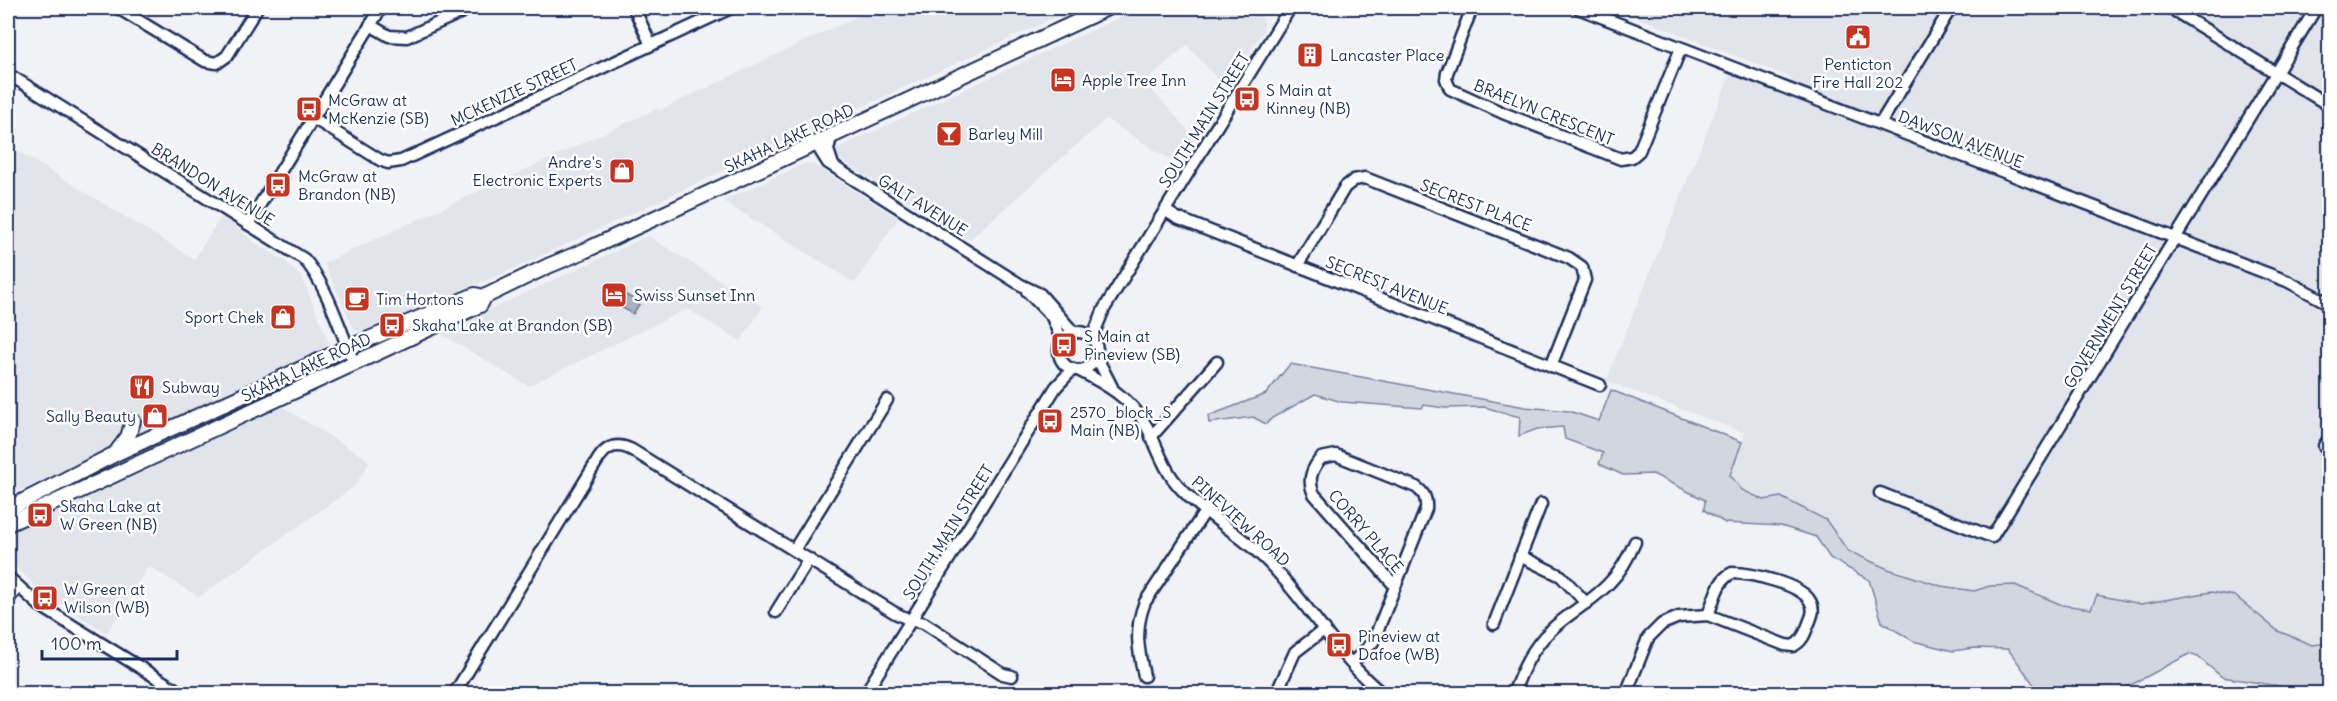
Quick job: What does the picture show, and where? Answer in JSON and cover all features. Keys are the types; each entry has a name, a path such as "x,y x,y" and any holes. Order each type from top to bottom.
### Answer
{"main road":[{"name":"SKAHA LAKE ROAD","path":"8,509 142,441 347,348 475,295 484,297 1107,8"},
{"name":"SKAHA LAKE ROAD","path":"8,524 480,305 484,297"},
{"path":"46,506 101,471 138,454 142,449 142,441 152,444 166,441 221,416 244,415"},
{"path":"116,454 128,436 133,421"}],"street":[{"path":"118,8 135,12 205,61 217,63 227,56 257,8"},
{"path":"248,224 381,8"},
{"path":"370,25 389,36 407,37 471,8"},
{"path":"634,8 651,45"},
{"name":"MCKENZIE STREET","path":"313,118 380,160 394,163 731,8"},
{"name":"SOUTH MAIN STREET","path":"1092,338 1104,309 1290,8"},
{"name":"BRAELYN CRESCENT","path":"1473,8 1447,73 1446,79 1450,89 1503,113 1621,159 1632,157 1639,151 1681,48"},
{"name":"DAWSON AVENUE","path":"1578,8 2298,286 2330,304"},
{"path":"1880,124 1951,8"},
{"path":"2170,8 2330,106"},
{"name":"GOVERNMENT STREET","path":"1880,493 1992,537 2316,8"},
{"name":"BRANDON AVENUE","path":"8,74 294,251 309,265 320,284 354,363"},
{"path":"831,137 828,150 833,166"},
{"name":"GALT AVENUE","path":"816,144 823,157 833,166 1021,285 1040,294 1076,332"},
{"name":"SECREST PLACE","path":"1297,266 1345,187 1354,180 1365,178 1569,258 1582,267 1585,280 1551,366"},
{"name":"SECREST AVENUE","path":"1166,211 1177,218 1600,385"},
{"name":"GALT AVENUE","path":"1021,285 1052,317 1062,341"},
{"name":"SOUTH MAIN STREET","path":"1076,332 1104,309"},
{"path":"1076,332 1092,338 1096,346 1096,356 1087,368 1075,369 1062,360 1059,350 1062,341 1076,332"},
{"name":"PINEVIEW ROAD","path":"1096,356 1114,390"},
{"name":"SOUTH MAIN STREET","path":"1056,387 1062,360"},
{"path":"1151,437 1217,362"},
{"name":"SOUTH MAIN STREET","path":"865,693 1056,387 1075,369"},
{"name":"PINEVIEW ROAD","path":"1075,369 1114,390 1138,413 1173,479 1264,558 1352,663 1369,682 1383,693"},
{"path":"794,550 887,399"},
{"path":"454,693 599,458 607,449 616,445 632,450 910,620 924,623 1003,674 1012,676"},
{"name":"CORRY PLACE","path":"1352,663 1373,642 1426,509 1426,501 1424,493 1416,487 1336,455 1321,458 1311,478 1310,486 1314,494 1395,586"},
{"path":"1494,624 1541,504"},
{"path":"1144,676 1138,649 1138,620 1144,602 1206,510"},
{"path":"1513,693 1537,645 1550,631 1611,582 1627,559 1635,542"},
{"path":"1520,556 1561,576 1586,603"},
{"path":"776,612 809,559"},
{"path":"1626,693 1648,638 1662,624 1679,617 1708,615 1785,645 1793,646 1803,638 1812,614 1812,607 1806,596 1775,580 1732,573 1725,576 1721,582 1708,615"},
{"path":"8,577 39,605 183,693"},
{"path":"8,599 18,588"},
{"path":"1276,693 1295,652 1325,629"}],"shaded area":[{"path":"875,8 1075,8 504,273 363,331 358,331 353,327 324,263 656,109 660,110"},
{"path":"1140,8 1250,8 1261,16 1264,22 1263,31 1226,89 1187,45 1145,82 1194,137 1177,164 1106,119 969,240 838,158 837,149 842,146"},
{"path":"1613,8 2329,8 2329,643 2312,645 2278,631 2235,596 2211,592 2141,604 2097,595 2092,609 2062,605 2025,589 1990,586 1974,591 1941,586 1888,569 1848,551 1826,520 1764,500 1742,490 1730,475 1730,471 1745,433 1606,381 1730,75 1785,96 1792,78"},
{"path":"8,145 194,259 221,217 257,244 285,261 302,278 329,342 324,348 8,496"},
{"path":"806,163 812,164 898,218 855,283 723,201"},
{"path":"648,236 763,307 741,341 687,309 528,386 440,333"},
{"path":"1290,364 1525,407 1569,411 1599,421 1611,390 1742,442 1730,475 1742,490 1764,500 1781,497 1826,520 1848,551 1888,569 1941,586 1974,591 1990,586 2015,585 2062,605 2091,609 2097,595 2141,604 2211,592 2235,596 2278,631 2312,645 2329,643 2329,693 2295,693 2285,687 2222,677 2198,657 2189,654 2116,693 2067,693 2058,688 2037,689 2008,649 1974,648 1953,651 1913,641 1882,622 1869,580 1830,558 1816,537 1781,526 1725,523 1704,510 1705,500 1653,474 1623,475 1599,464 1603,453 1565,439 1563,427 1537,429 1519,436 1520,417 1484,407 1445,408 1424,405 1422,408 1342,402 1315,394 1272,418 1266,424 1253,417 1209,423 1208,416 1266,394"},
{"path":"281,406 367,459 369,463 355,486 199,597 148,566 107,633 41,592 8,559 8,534"}],"water":[{"path":"621,292 640,303 633,314 614,303"}],"place":[{"name":"Penticton Fire Hall 202","path":"1858,37"},
{"name":"Lancaster Place","path":"1310,55"},
{"name":"Apple Tree Inn","path":"1063,80"},
{"name":"S Main at Kinney (NB)","path":"1247,99"},
{"name":"McGraw at McKenzie (SB)","path":"309,109"},
{"name":"Barley Mill","path":"949,134"},
{"name":"Andre's Electronic Experts","path":"622,171"},
{"name":"McGraw at Brandon (NB)","path":"278,185"},
{"name":"Swiss Sunset Inn","path":"614,295"},
{"name":"Tim Hortons","path":"357,299"},
{"name":"Sport Chek","path":"283,317"},
{"name":"Skaha Lake at Brandon (SB)","path":"392,325"},
{"name":"S Main at Pineview (SB)","path":"1064,345"},
{"name":"Subway","path":"142,387"},
{"name":"Sally Beauty","path":"155,416"},
{"name":"2570_block_S Main (NB)","path":"1050,421"},
{"name":"Skaha Lake at W Green (NB)","path":"40,515"},
{"name":"W Green at Wilson (WB)","path":"45,598"},
{"name":"Pineview at Dafoe (WB)","path":"1339,645"}]}
